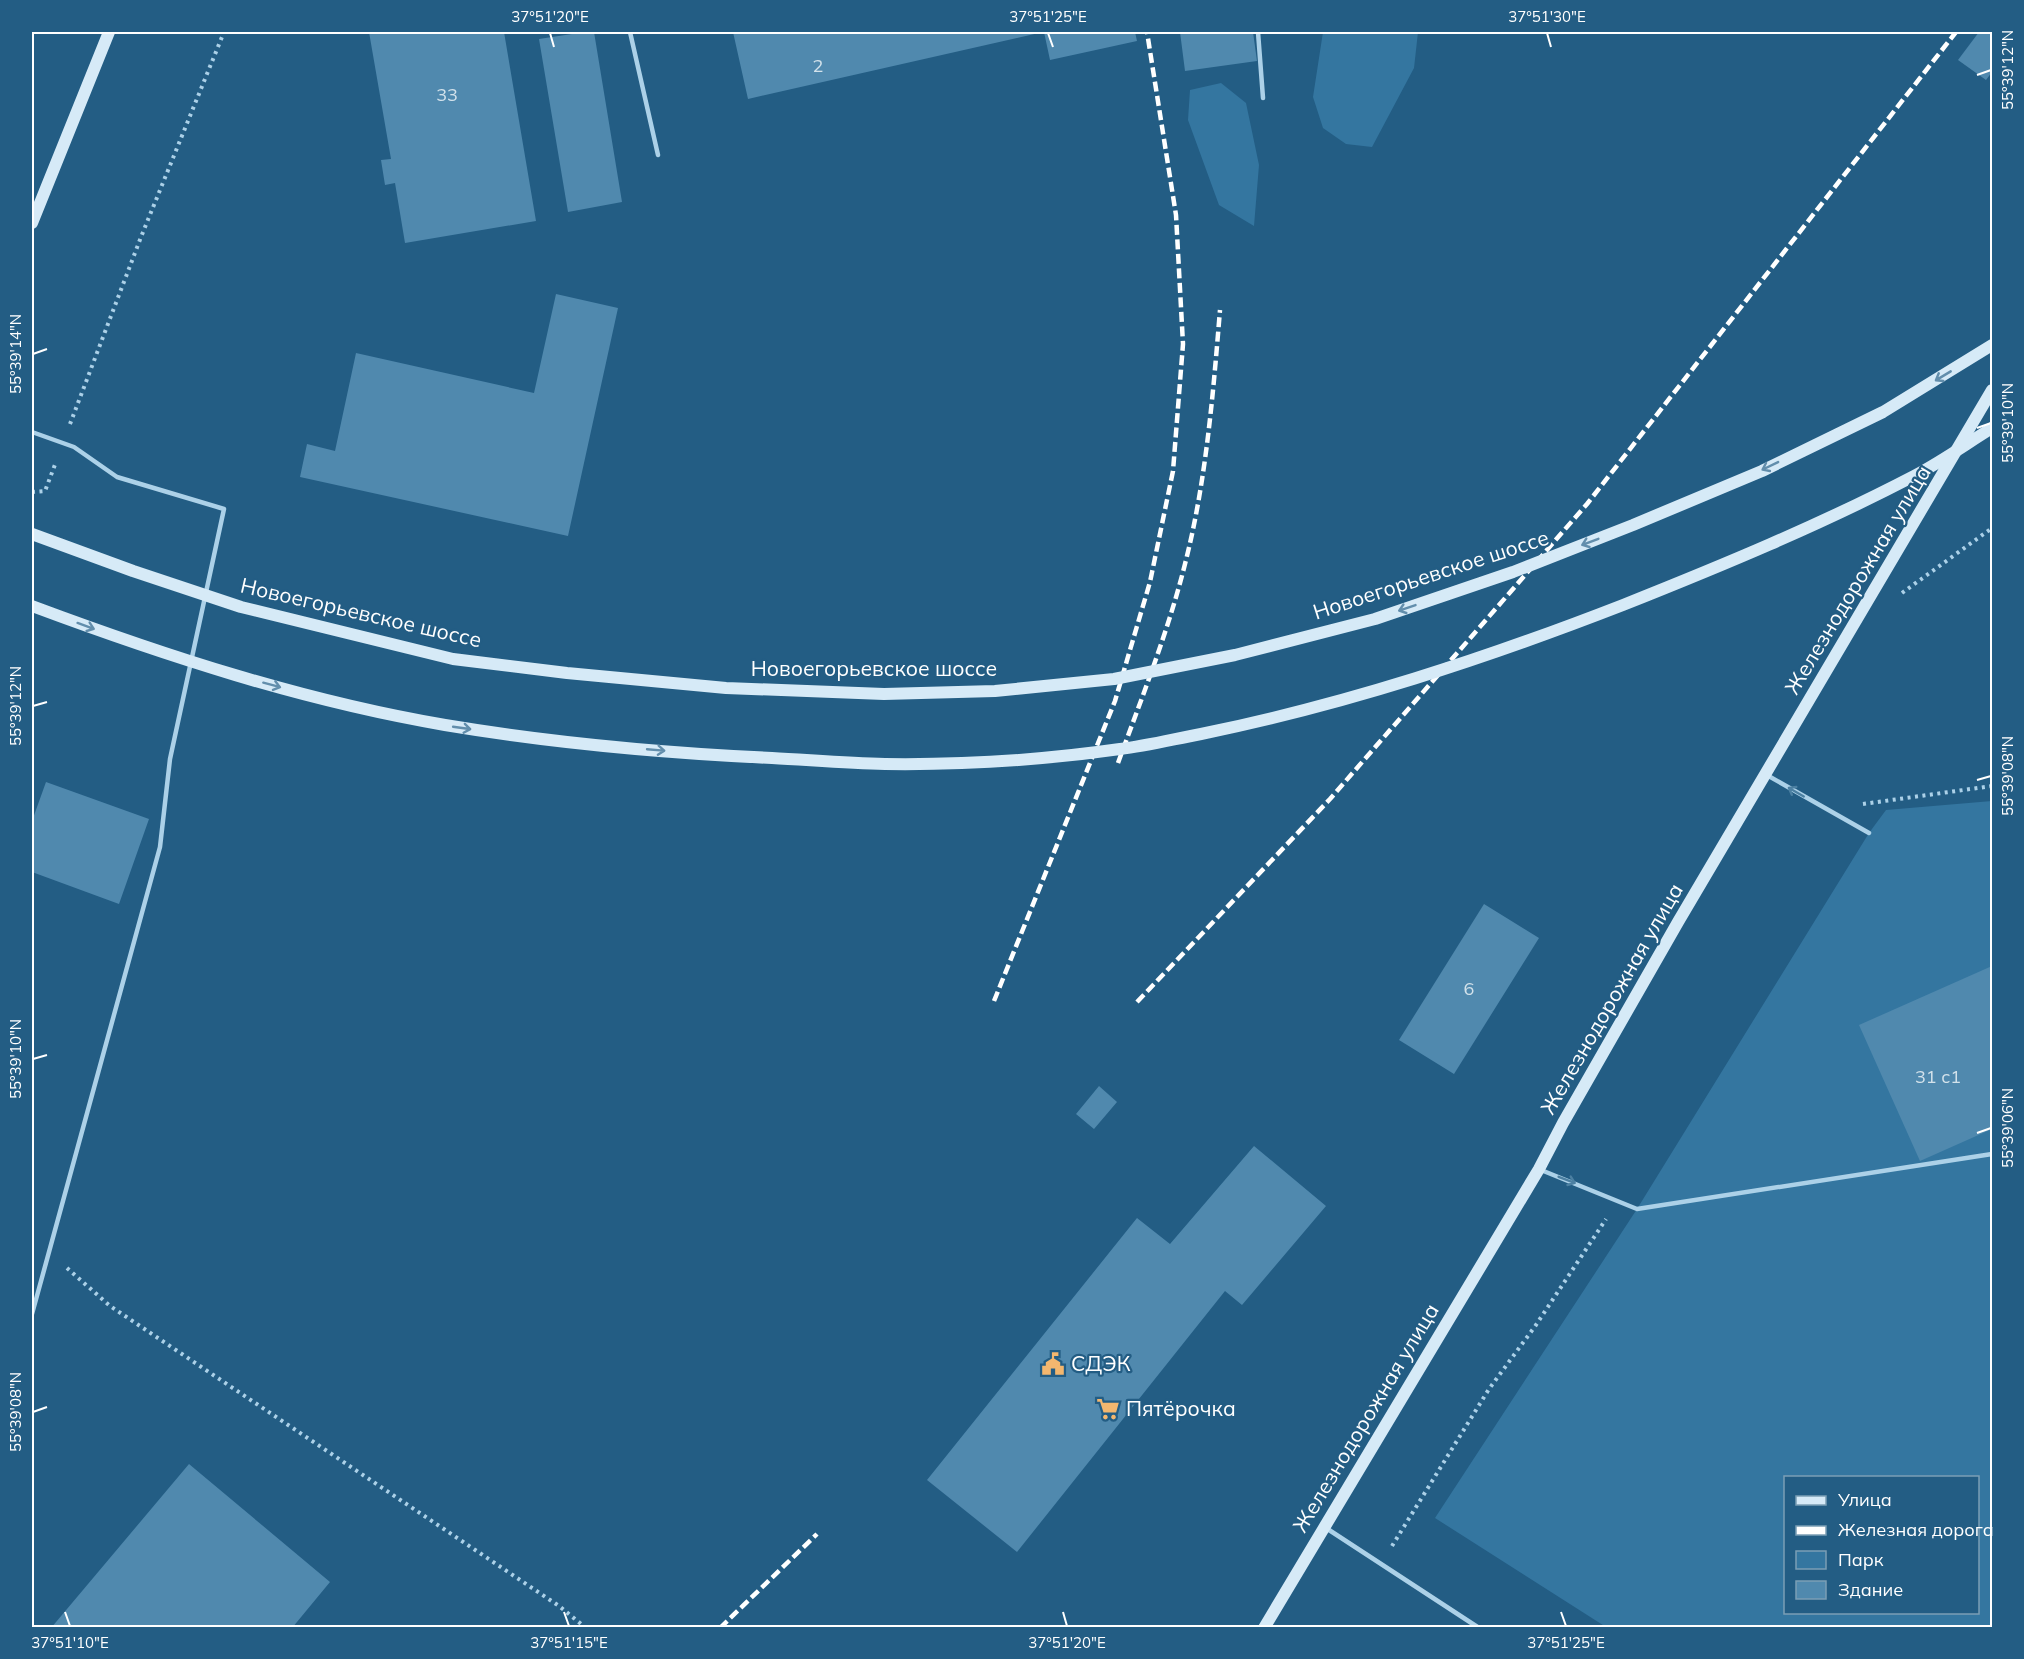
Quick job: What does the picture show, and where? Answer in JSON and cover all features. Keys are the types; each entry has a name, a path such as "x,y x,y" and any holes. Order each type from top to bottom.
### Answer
{"main road":[{"path":"32,223 109,32"},
{"name":"Новоегорьевское шоссе","path":"32,534 242,607 453,659 567,673 726,688 884,694 995,691 1114,679 1235,655 1375,619 1513,572 1762,471 1883,412 1992,345"},
{"name":"Железнодорожная улица","path":"1264,1628 1539,1169 1563,1123 1992,390"},
{"path":"32,606 112,636 221,671 331,701 444,725 559,741 721,756 886,764 999,762 1124,749 1251,724 1395,686 1538,638 1791,535 1916,474 1992,428"}],"lane":[{"path":"630,32 658,155"},
{"path":"1258,32 1263,98"},
{"path":"32,432 74,447 117,477 224,509 170,759 160,847 32,1314"},
{"path":"1766,774 1869,833"},
{"path":"1539,1169 1637,1209 1992,1154"},
{"path":"1324,1527 1479,1628"}],"path":[{"path":"32,492 45,491 141,237 224,32"},
{"path":"1899,596 1992,528"},
{"path":"1826,810 1992,786"},
{"path":"1381,1563 1489,1389 1536,1325 1618,1201"},
{"path":"50,1253 110,1306 549,1600 586,1628"}],"green space":[{"path":"1323,32 1418,32 1414,68 1372,147 1346,144 1323,128 1313,97"},
{"path":"1221,83 1246,103 1259,165 1254,226 1219,205 1188,120 1190,90"},
{"path":"1992,801 1992,1627 1606,1627 1435,1518 1637,1209 1869,833 1886,810"}],"building":[{"path":"369,32 504,32 536,221 405,243 395,183 385,185 381,160 391,159"},
{"path":"594,32 622,202 568,212 539,39"},
{"path":"733,32 1043,32 748,99"},
{"path":"1044,32 1135,32 1137,41 1050,60"},
{"path":"1180,32 1253,32 1257,61 1185,71"},
{"path":"1979,32 1992,32 1992,72 1986,80 1958,60"},
{"path":"556,294 618,308 568,536 300,477 307,444 335,451 356,353 534,393"},
{"path":"46,782 149,819 119,904 32,872 32,821"},
{"path":"1484,904 1539,938 1454,1074 1399,1040"},
{"path":"1992,966 1992,1129 1920,1161 1859,1025"},
{"path":"1099,1086 1117,1102 1094,1129 1076,1114"},
{"path":"1254,1146 1326,1206 1242,1305 1225,1291 1017,1552 927,1480 1137,1218 1170,1244"},
{"path":"189,1464 330,1582 292,1628 51,1628"}],"railway":[{"path":"994,1001 1115,701 1150,582 1173,471 1183,344 1176,215 1147,32"},
{"path":"1137,1002 1330,799 1587,504 1956,32"},
{"path":"1118,763 1171,614 1192,533 1208,438 1220,310"},
{"path":"720,1628 817,1534"}],"place":[{"name":"СДЭК","path":"1053,1364"},
{"name":"Пятёрочка","path":"1108,1409"}]}
